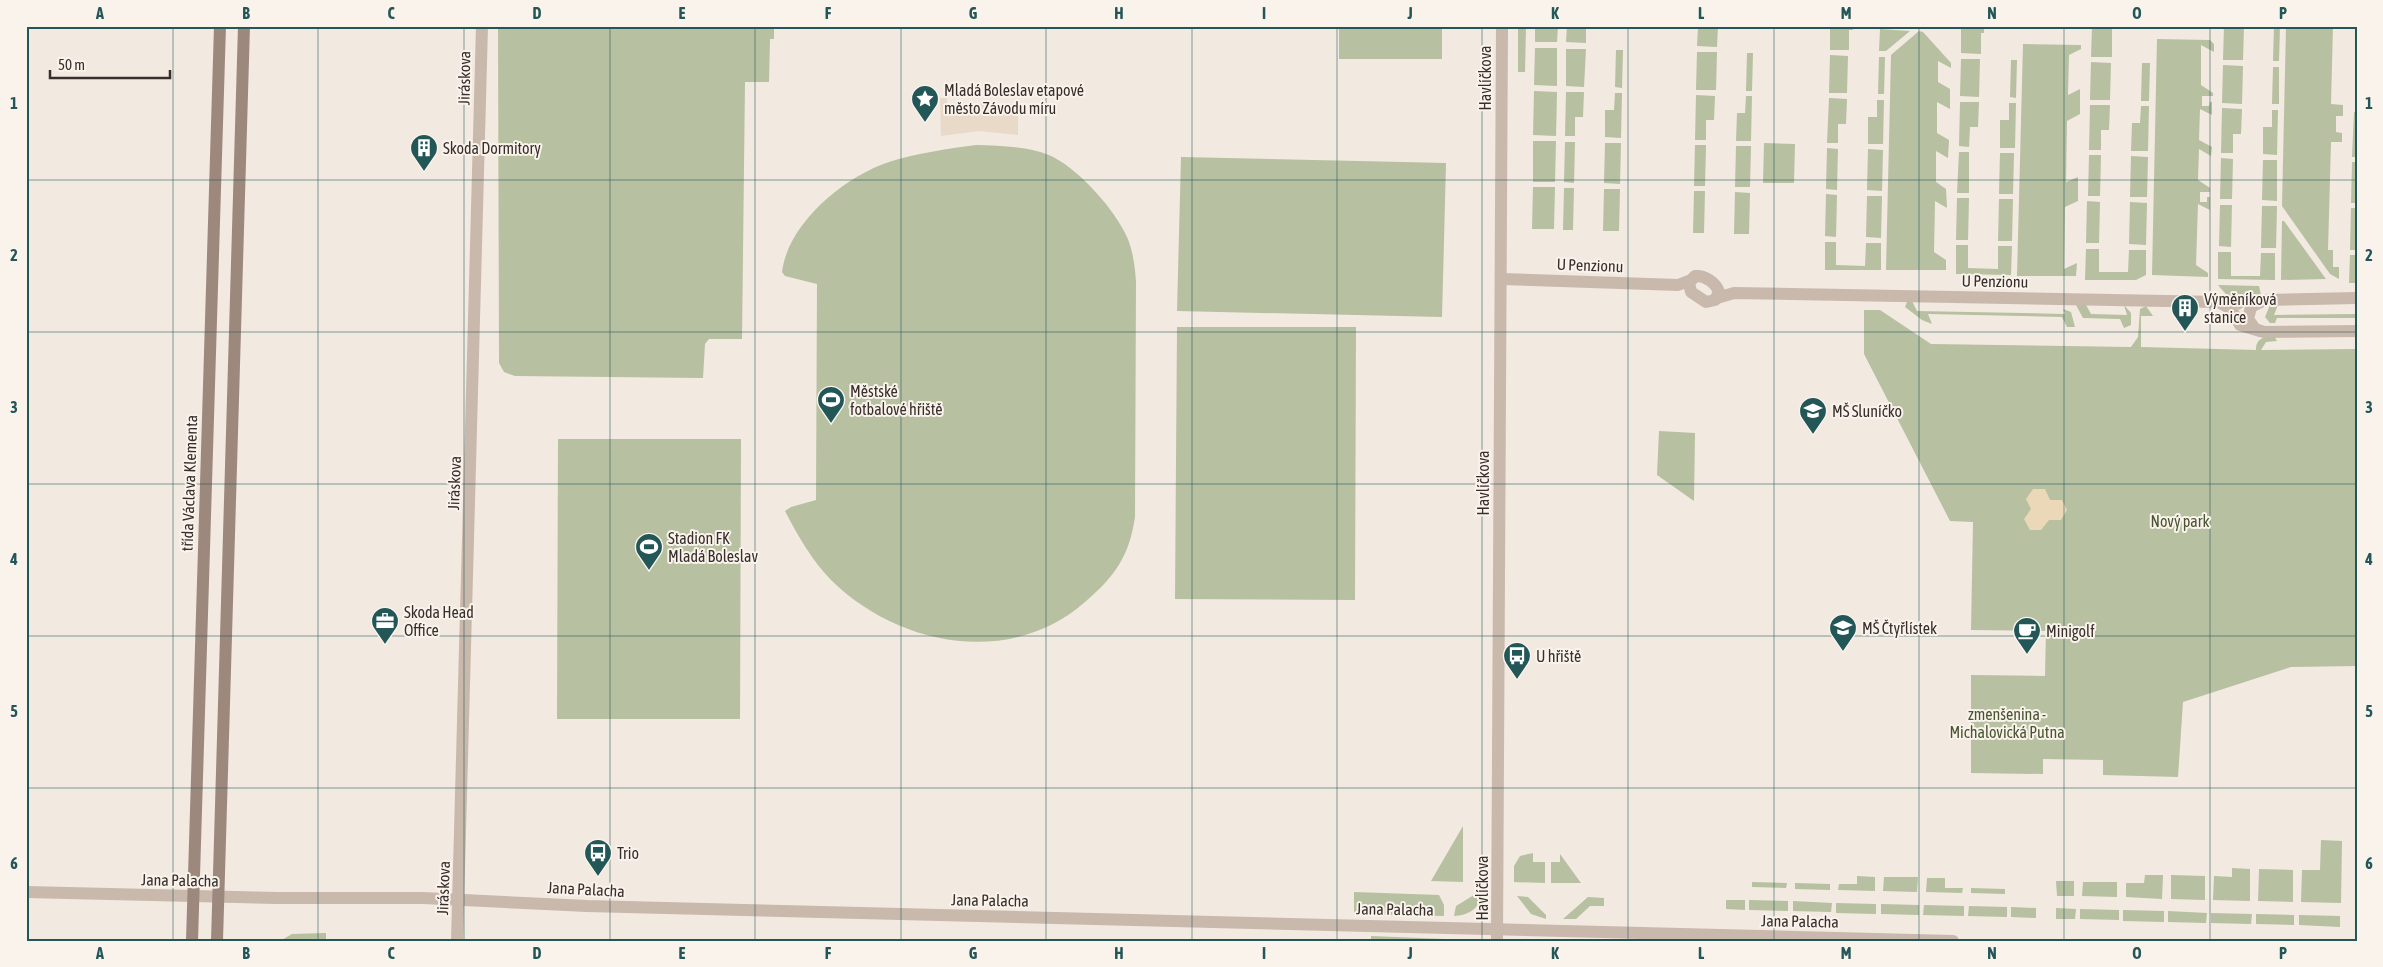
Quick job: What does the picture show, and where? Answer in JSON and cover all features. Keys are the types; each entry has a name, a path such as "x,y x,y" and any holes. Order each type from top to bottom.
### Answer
{"street":[{"name":"třída Václava Klementa","path":"192,941 220,26"},
{"path":"217,941 244,26"},
{"name":"Jiráskova","path":"457,941 482,26"},
{"name":"Havlíčkova","path":"1498,935 1502,26"},
{"path":"1695,276 1704,277 1717,287 1719,291 1717,298 1712,302 1706,302 1691,286 1695,276"},
{"name":"U Penzionu","path":"1501,279 1691,286"},
{"name":"U Penzionu","path":"1717,298 1734,292 2219,302 2232,309 2240,325 2260,331 2357,331"},
{"path":"2260,331 2252,327 2248,316 2251,307 2261,301 2357,298"},
{"name":"Jana Palacha","path":"26,892 194,897 459,899 587,906 1498,935 1953,941"}],"green space":[{"path":"498,26 774,26 774,39 770,39 769,82 745,82 742,339 709,339 705,344 703,378 515,376 504,372 499,363"},
{"path":"1339,26 1442,26 1442,59 1339,59"},
{"path":"1518,26 1526,26 1525,72 1518,72"},
{"path":"1535,26 1558,26 1557,42 1535,42"},
{"path":"1567,26 1586,26 1586,43 1566,42"},
{"path":"1718,26 1717,47 1697,46 1698,27"},
{"path":"1830,26 1853,26 1853,30 1849,30 1849,50 1830,50"},
{"path":"1961,26 1984,26 1984,33 1981,33 1981,54 1961,53"},
{"path":"2092,26 2112,26 2112,57 2091,57"},
{"path":"2224,26 2244,26 2243,60 2223,60"},
{"path":"2274,26 2280,26 2279,61 2273,61"},
{"path":"2286,26 2333,26 2331,104 2343,105 2343,116 2336,116 2336,132 2342,133 2342,142 2331,142 2328,250 2333,250 2333,267 2339,267 2339,279 2330,274 2282,206"},
{"path":"1880,29 1910,31 1886,51 1879,51"},
{"path":"1919,31 1923,32 1951,63 1951,68 1938,61 1938,82 1950,89 1950,109 1937,102 1937,133 1949,140 1948,158 1936,151 1936,182 1946,189 1947,208 1935,201 1934,252 1946,260 1946,270 1886,270 1891,55"},
{"path":"2157,39 2210,40 2214,44 2214,52 2201,45 2201,85 2213,93 2213,96 2202,96 2202,106 2209,106 2210,102 2212,102 2212,115 2200,109 2199,140 2212,147 2211,156 2199,149 2198,180 2210,188 2210,192 2200,192 2200,202 2207,202 2207,197 2210,197 2210,210 2198,204 2196,265 2208,273 2208,277 2152,275"},
{"path":"2023,44 2081,45 2081,49 2069,55 2068,95 2080,89 2080,114 2067,121 2066,182 2078,177 2078,201 2065,207 2064,269 2077,263 2076,276 2017,276"},
{"path":"1535,48 1557,48 1557,86 1534,85"},
{"path":"1566,49 1586,49 1584,87 1566,86"},
{"path":"1616,50 1623,50 1622,88 1615,87"},
{"path":"1697,52 1717,52 1716,90 1696,90"},
{"path":"1747,53 1753,53 1752,91 1746,91"},
{"path":"1830,55 1848,56 1847,93 1829,93"},
{"path":"1879,57 1885,57 1884,94 1878,94"},
{"path":"1961,59 1980,59 1979,97 1960,96"},
{"path":"2011,60 2017,60 2016,98 2010,97"},
{"path":"2091,62 2111,63 2110,100 2090,100"},
{"path":"2142,63 2150,63 2149,101 2141,101"},
{"path":"2223,65 2243,66 2242,104 2222,103"},
{"path":"2273,67 2279,67 2279,104 2272,104"},
{"path":"1534,91 1557,92 1556,136 1533,135"},
{"path":"1566,92 1584,92 1583,117 1575,117 1575,136 1565,136"},
{"path":"1615,93 1622,93 1621,138 1605,137 1605,110 1614,110"},
{"path":"1696,95 1715,96 1714,120 1706,120 1706,140 1695,140"},
{"path":"1746,96 1752,96 1751,141 1736,141 1737,113 1745,113"},
{"path":"1829,98 1847,99 1846,124 1838,124 1838,143 1827,143"},
{"path":"1877,100 1884,100 1883,144 1868,144 1868,117 1877,117"},
{"path":"1960,102 1979,102 1978,127 1970,127 1969,147 1959,146"},
{"path":"2009,103 2016,103 2015,148 2000,148 2000,120 2009,120"},
{"path":"2090,105 2110,105 2109,130 2101,130 2101,150 2089,150"},
{"path":"2141,106 2149,106 2148,151 2131,151 2132,123 2140,123"},
{"path":"2222,108 2242,109 2241,134 2233,134 2233,153 2221,153"},
{"path":"2272,110 2278,110 2277,155 2263,154 2263,127 2272,127"},
{"path":"2354,112 2357,112 2357,157 2352,157"},
{"path":"1533,141 1556,141 1555,182 1533,182"},
{"path":"1565,142 1575,142 1574,183 1564,182"},
{"path":"1605,143 1621,143 1620,184 1604,183"},
{"path":"1764,143 1795,144 1794,183 1763,183"},
{"path":"976,145 1016,147 1036,151 1055,158 1076,172 1106,204 1122,226 1131,248 1136,282 1135,517 1129,544 1119,565 1096,593 1055,623 1023,636 989,641 955,640 921,633 888,621 858,603 831,580 817,564 785,511 791,507 816,500 817,284 785,276 782,272 786,254 795,236 821,204 837,190 872,169 911,156"},
{"path":"1695,145 1706,145 1705,186 1694,186"},
{"path":"1736,146 1751,146 1750,187 1735,187"},
{"path":"1827,148 1838,149 1837,190 1826,189"},
{"path":"1868,149 1883,150 1882,191 1867,190"},
{"path":"1959,152 1969,152 1969,193 1957,193"},
{"path":"2000,153 2014,153 2013,194 1999,194"},
{"path":"2089,155 2101,155 2100,196 2088,196"},
{"path":"2131,156 2148,157 2147,197 2130,197"},
{"path":"1181,157 1446,163 1442,317 1177,311"},
{"path":"2221,158 2233,159 2232,199 2220,199"},
{"path":"2263,160 2277,160 2277,201 2262,200"},
{"path":"2352,162 2357,162 2357,203 2351,203"},
{"path":"1533,187 1555,187 1554,229 1532,229"},
{"path":"1564,188 1574,188 1573,230 1563,230"},
{"path":"1604,189 1620,189 1619,231 1603,231"},
{"path":"1694,191 1705,191 1704,233 1693,233"},
{"path":"1735,192 1750,193 1749,234 1734,234"},
{"path":"1826,194 1837,195 1836,237 1825,236"},
{"path":"1867,196 1882,196 1881,238 1866,237"},
{"path":"1957,198 1969,198 1968,240 1956,240"},
{"path":"1999,199 2013,199 2012,241 1998,241"},
{"path":"2087,201 2100,202 2099,243 2086,243"},
{"path":"2130,202 2147,203 2146,245 2129,244"},
{"path":"2220,205 2232,205 2231,247 2219,246"},
{"path":"2262,206 2277,206 2276,248 2261,248"},
{"path":"2351,208 2357,208 2357,250 2350,250"},
{"path":"2282,221 2284,221 2326,279 2281,280"},
{"path":"1825,242 1836,242 1836,265 1865,266 1866,243 1881,243 1881,270 1825,270"},
{"path":"1956,245 1968,245 1968,268 1998,269 1998,246 2012,246 2011,275 1956,274"},
{"path":"2086,249 2099,249 2099,272 2128,272 2129,250 2146,250 2146,275 2136,280 2085,280"},
{"path":"2218,252 2231,252 2231,276 2260,276 2261,253 2275,253 2275,280 2218,279"},
{"path":"2350,255 2357,255 2357,283 2349,283"},
{"path":"2218,285 2259,286 2261,295 2239,310"},
{"path":"1912,301 1917,311 2065,314 2063,309 2071,312 2075,327 2067,327 2062,317 1928,314 1932,324 1922,320 1905,307 1907,302"},
{"path":"2076,305 2086,305 2091,314 2127,315 2124,305 2131,313 2131,325 2124,328 2120,319 2083,318"},
{"path":"2270,305 2278,305 2274,315 2357,314 2357,318 2277,318 2275,323 2270,323 2265,317"},
{"name":"Nový park","path":"2146,306 2153,316 2141,316 2141,347 2256,350 2259,341 2274,336 2277,341 2266,342 2261,350 2357,349 2357,666 2291,667 2183,702 2178,777 2103,775 2103,760 2043,759 2043,774 1971,773 1971,675 2045,676 2046,631 1971,630 1973,522 1950,521 1864,354 1864,310 1880,310 1931,344 2131,347 2138,337 2140,309"},
{"path":"1177,327 1356,327 1355,600 1175,599"},
{"path":"1659,431 1695,433 1694,501 1657,475"},
{"name":"Stadion FK Mladá Boleslav","path":"558,439 741,439 740,719 557,719"},
{"path":"1463,826 1463,882 1431,881"},
{"path":"2321,840 2342,841 2341,903 2301,902 2302,870 2320,870"},
{"path":"1533,853 1533,862 1545,862 1545,883 1514,882 1514,866 1520,856"},
{"path":"1560,854 1581,883 1551,883 1551,862 1560,862"},
{"path":"2232,868 2250,869 2250,901 2213,900 2214,876 2232,877"},
{"path":"2259,869 2293,870 2293,902 2258,901"},
{"path":"2145,875 2163,875 2162,899 2126,897 2126,883 2144,883"},
{"path":"2171,875 2205,876 2205,900 2171,899"},
{"path":"1857,876 1875,877 1875,891 1838,890 1839,884 1857,884"},
{"path":"1884,877 1918,877 1917,892 1883,891"},
{"path":"1927,878 1945,878 1945,888 1963,888 1962,893 1926,892"},
{"path":"2056,881 2074,881 2074,896 2057,896"},
{"path":"1752,882 1787,883 1786,888 1752,887"},
{"path":"2083,882 2117,882 2117,897 2082,896"},
{"path":"1795,883 1830,884 1830,890 1795,889"},
{"path":"1971,888 2005,889 2005,894 1971,893"},
{"path":"1354,892 1439,895 1444,905 1444,916 1354,914"},
{"path":"1474,895 1482,895 1475,908 1468,913 1454,916 1456,906"},
{"path":"1517,896 1528,897 1546,915 1546,919 1531,914"},
{"path":"1588,897 1604,898 1604,906 1590,906 1576,919 1563,919"},
{"path":"1726,900 1745,900 1745,910 1726,909"},
{"path":"1749,900 1788,901 1788,911 1749,910"},
{"path":"1793,901 1832,903 1831,912 1793,911"},
{"path":"1836,903 1876,904 1876,914 1836,913"},
{"path":"1881,904 1919,905 1919,915 1881,914"},
{"path":"1924,905 1964,906 1964,916 1923,915"},
{"path":"1969,906 2007,907 2007,917 1968,916"},
{"path":"2011,907 2036,908 2036,918 2011,917"},
{"path":"2056,908 2076,909 2075,919 2056,919"},
{"path":"2080,909 2119,910 2119,920 2080,919"},
{"path":"2123,910 2164,911 2164,922 2123,921"},
{"path":"2168,911 2207,913 2206,923 2168,922"},
{"path":"2211,913 2252,914 2251,924 2211,923"},
{"path":"2256,914 2294,915 2294,925 2256,924"},
{"path":"2299,915 2340,916 2340,927 2299,925"},
{"path":"326,933 326,941 280,941 292,934"},
{"path":"1371,936 1445,939 1445,941 1371,941"}],"sand":[{"path":"2033,489 2045,489 2050,500 2062,500 2067,510 2061,520 2049,520 2041,530 2030,530 2024,519 2031,509 2026,499"}],"shaded area":[{"path":"940,98 947,98 947,104 1018,104 1018,135 979,131 941,136"}],"place":[{"name":"Mladá Boleslav etapové město Závodu míru","path":"925,123"},
{"name":"Skoda Dormitory","path":"424,172"},
{"name":"Výměníková stanice","path":"2185,332"},
{"name":"Městské fotbalové hřiště","path":"831,424"},
{"name":"MŠ Sluníčko","path":"1813,435"},
{"name":"Stadion FK Mladá Boleslav","path":"649,571"},
{"name":"Skoda Head Office","path":"385,645"},
{"name":"MŠ Čtyřlístek","path":"1843,652"},
{"name":"Minigolf","path":"2027,655"},
{"name":"U hřiště","path":"1517,680"},
{"name":"Trio","path":"598,877"}],"park label":[{"name":"zmenšenina - Michalovická Putna","path":"2007,723"}]}
